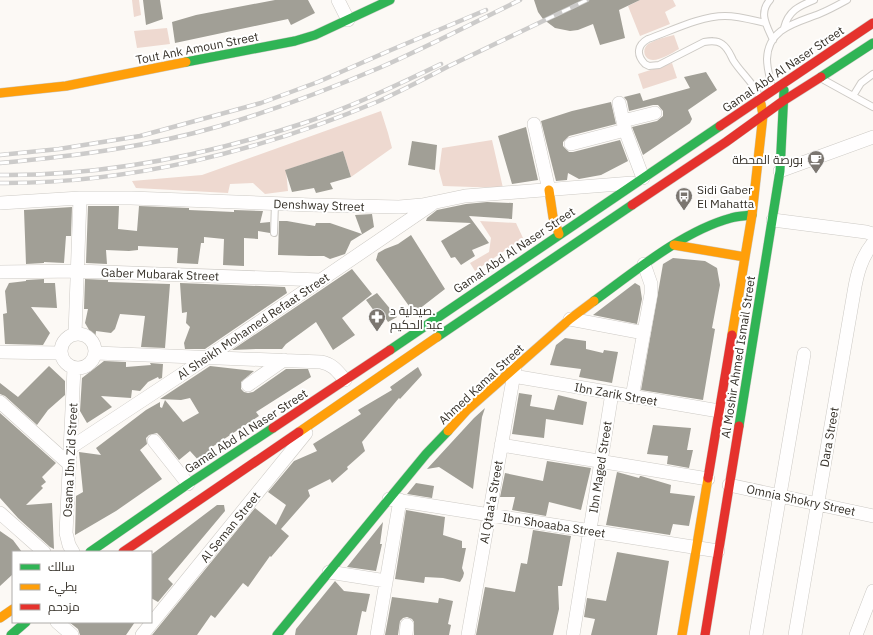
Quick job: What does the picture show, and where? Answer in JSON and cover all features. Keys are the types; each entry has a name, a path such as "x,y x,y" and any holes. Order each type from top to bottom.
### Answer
{"main road":[{"name":"Tout Ank Amoun Street","path":"0,93 66,86 295,41 315,35 390,0"},
{"name":"Gamal Abd Al Naser Street","path":"91,551 188,484 345,380 873,22"},
{"path":"124,551 457,323 726,142 783,101 821,78 873,42"},
{"name":"Al Moshir Ahmed Ismail Street","path":"705,635 780,171 784,82"},
{"name":"Al Moshir Ahmed Ismail Street","path":"682,635 752,215 763,115 761,99"},
{"path":"549,190 553,217 559,234"},
{"name":"Ahmed Kamal Street","path":"277,635 329,572 395,499 426,454 467,410 514,372 570,320 644,264 692,233 711,224 731,218 752,215"},
{"path":"674,245 745,257"},
{"path":"0,618 12,610"},
{"path":"11,635 25,623"}],"street":[{"path":"338,0 348,20"},
{"path":"619,103 640,181"},
{"path":"572,144 624,126 655,113"},
{"path":"534,124 549,190"},
{"path":"780,171 873,137"},
{"name":"Denshway Street","path":"0,203 80,198 131,198 411,207 465,196 640,181"},
{"path":"75,334 80,198"},
{"name":"Al Sheikh Mohamed Refaat Street","path":"70,448 208,358 434,203"},
{"path":"773,220 873,234"},
{"name":"Dara Street","path":"795,635 855,284 858,270 873,243"},
{"path":"632,396 651,289 644,264"},
{"name":"Gaber Mubarak Street","path":"0,272 77,271 320,280"},
{"path":"570,320 644,333"},
{"path":"75,334 80,334 90,338 95,347 96,353 92,362 79,368 74,368 64,361 61,353 62,344 64,341 71,335 75,334"},
{"path":"0,352 61,353"},
{"path":"96,353 316,361 326,363 335,368 345,380"},
{"path":"756,635 804,354"},
{"path":"248,385 284,360"},
{"name":"Osama Ibn Zid Street","path":"72,551 69,545 66,533 74,368"},
{"name":"Ibn Zarik Street","path":"514,372 612,393 719,411"},
{"name":"Al Qtaa'a Street","path":"468,635 514,372"},
{"name":"Ibn Maged Street","path":"573,635 612,393"},
{"path":"0,402 70,464"},
{"name":"Al Seman Street","path":"152,623 317,419"},
{"path":"154,441 188,484"},
{"path":"501,445 708,479"},
{"name":"Omnia Shokry Street","path":"729,485 873,516"},
{"path":"376,635 386,581 395,499"},
{"name":"Ibn Shoaaba Street","path":"395,499 718,551"},
{"path":"1,516 43,551"},
{"path":"329,572 386,581"},
{"path":"856,635 873,591"},
{"path":"58,623 72,635"},
{"name":"Al Seman Street","path":"142,635 152,623"}],"lane":[{"path":"770,0 764,13 765,23 773,40"},
{"path":"784,28 787,18 793,10 813,0"},
{"path":"772,91 767,60 773,40 784,28 819,14 847,0"},
{"path":"761,99 727,48 719,42 704,42 654,66 644,64 639,55 639,50 648,39 699,20 712,17 738,17 765,23"},
{"path":"853,96 861,83 873,74"},
{"path":"821,78 873,107"},
{"path":"274,233 275,203"}],"shaded area":[{"path":"132,0 139,0 141,15 134,17"},
{"path":"640,0 673,0 676,6 665,12 670,24 640,36 628,6"},
{"path":"167,28 170,44 137,48 134,31"},
{"path":"674,35 679,49 656,60 645,56 644,50 647,45 659,39"},
{"path":"672,63 677,78 643,89 638,74"},
{"path":"381,111 392,148 351,177 343,151 286,170 288,191 265,194 253,183 230,184 228,193 136,188 132,181 202,175"},
{"path":"492,140 503,188 443,186 439,171 442,148"},
{"path":"480,221 516,223 523,238 475,271 470,263 489,252 491,238"}],"building":[{"path":"143,0 160,0 163,19 146,25"},
{"path":"275,0 308,0 315,13 291,25 288,19 175,43 172,22 196,15"},
{"path":"534,0 640,0 619,10 625,38 600,45 593,24 578,30 570,31 555,28 543,19 538,12"},
{"path":"706,72 717,90 688,110 692,119 690,123 643,155 632,127 657,121 663,116 663,111 658,105 653,105 629,111 627,101 624,97 640,93 643,101 690,88 684,77"},
{"path":"611,102 616,124 569,136 563,142 563,146 569,152 573,152 620,140 628,161 601,175 579,179 568,173 567,180 556,181 541,121 572,111"},
{"path":"526,127 538,180 512,184 498,136"},
{"path":"412,141 437,145 435,170 408,165"},
{"path":"343,151 351,177 330,183 333,189 316,193 314,188 292,192 285,170"},
{"path":"487,202 513,203 512,219 469,216 489,243 472,250 475,256 461,265 455,257 451,258 441,241 471,223 426,221 427,218 437,210 466,204"},
{"path":"88,206 119,206 118,229 137,231 139,206 234,212 234,210 263,211 260,223 270,222 270,233 258,231 258,239 244,238 244,266 223,265 224,239 204,237 204,243 201,243 198,264 177,263 178,248 138,246 138,250 106,250 107,264 86,263"},
{"path":"72,207 71,236 66,236 64,263 44,262 26,264 24,210"},
{"path":"372,214 374,227 351,241 345,254 330,259 324,256 278,255 279,221 315,226 316,223 330,223 362,234 355,215"},
{"path":"411,235 445,289 414,313 376,260 378,253 398,244"},
{"path":"673,258 705,261 717,268 720,285 712,328 715,329 703,400 641,390 663,264"},
{"path":"352,269 372,294 342,318 355,335 333,350 316,322 286,344 282,349 232,350"},
{"path":"44,279 44,283 55,283 57,308 31,307 50,333 43,345 5,344 3,314 7,313 5,291 9,283"},
{"path":"85,279 108,280 108,282 170,284 165,348 141,347 145,316 120,314 115,329 111,333 96,331 95,340 85,323 88,309 84,309"},
{"path":"180,283 285,287 287,293 205,349 185,349 184,343 190,327 186,323 187,312 182,313"},
{"path":"635,283 640,286 642,299 637,324 593,315"},
{"path":"377,293 397,317 388,322 384,316 380,319 366,300"},
{"path":"565,338 586,341 586,349 603,353 604,350 618,352 612,383 579,377 581,369 550,365 556,345"},
{"path":"104,361 126,362 126,367 151,365 150,363 163,364 162,378 159,379 158,377 148,382 140,391 132,390 131,398 101,396 112,407 87,423 80,411 82,378"},
{"path":"49,366 65,381 65,395 48,410 37,425 5,396 0,394 0,383 18,397"},
{"path":"210,366 254,371 241,382 241,389 248,393 253,392 286,369 308,369 311,377 256,412 259,416 212,447 214,453 200,462 190,451 179,460 157,433 149,435 146,438 147,444 140,450 162,479 116,511 75,535 76,496 83,492 79,452 101,455 96,448 146,410 160,402 160,407 162,408 165,400 183,422 199,413 190,398 181,400 160,399"},
{"path":"418,367 422,375 400,399 399,398 362,442 365,451 332,483 330,479 308,490 310,496 281,529 289,536 271,557 270,556 248,587 243,583 215,618 211,615 197,635 152,635 255,508 276,525 286,505 268,492 294,461 317,451 313,444 361,414 358,410 392,390 390,387"},
{"path":"519,393 532,395 530,406 554,410 558,395 587,402 583,425 546,419 544,438 512,434"},
{"path":"485,408 482,417 473,489 439,467 427,469 474,418"},
{"path":"0,413 56,463 42,477 46,482 41,486 43,488 26,505 52,503 54,549 18,518 0,498"},
{"path":"653,425 691,428 687,450 693,450 689,468 667,464 668,456 647,454"},
{"path":"547,461 591,468 581,510 549,502 546,516 512,510 515,497 500,497 505,473 543,481"},
{"path":"617,472 639,478 641,476 671,485 670,493 695,496 689,526 673,524 670,535 606,525"},
{"path":"416,483 434,486 432,498 407,494"},
{"path":"217,505 224,505 225,511 168,579 173,584 158,602 152,599 152,554"},
{"path":"406,510 445,517 443,535 462,541 462,548 466,548 462,568 464,573 460,582 443,578 425,577 424,583 395,579"},
{"path":"383,522 380,544 382,544 376,571 347,567"},
{"path":"533,530 571,536 562,586 558,586 559,609 553,635 476,635 485,587 515,592 521,563 527,564"},
{"path":"0,531 13,540 21,551 12,551 12,575 0,586"},
{"path":"617,552 669,561 657,635 591,635 595,619 584,617 587,598 606,601"},
{"path":"335,581 344,591 370,594 366,612 362,611 357,635 295,635 296,629"},
{"path":"392,597 438,603 439,598 453,601 448,624 451,625 449,635 414,635 414,622 412,619 407,617 400,621 398,635 385,635"},
{"path":"70,623 134,623 126,635 80,635 78,629"}],"railway":[{"path":"0,163 111,150 166,140 240,120 300,99 379,68 520,0"},
{"path":"0,183 48,182 97,178 145,171 241,149 288,135 379,101 587,0"},
{"path":"0,155 59,149 140,136 261,103 318,82 486,10"},
{"path":"0,175 76,172 114,168 152,162 227,146 301,124 337,111 441,64"}],"traffic: fast":[{"path":"186,62 295,41 315,35 390,0"},
{"path":"821,77 873,43"},
{"path":"739,426 780,171 784,90"},
{"path":"390,350 720,126"},
{"path":"437,337 632,205"},
{"path":"594,301 642,265 695,232 731,218 752,215"},
{"path":"91,551 188,484 273,428"},
{"path":"277,635 426,454 448,431"},
{"path":"11,635 25,623"}],"traffic: slow":[{"path":"0,93 66,86 186,62"},
{"path":"732,335 752,215 763,115 761,104"},
{"path":"549,190 553,217 559,234"},
{"path":"674,245 745,257"},
{"path":"448,431 467,410 570,319 594,301"},
{"path":"299,432 437,337"},
{"path":"682,635 708,478"},
{"path":"0,618 12,610"}],"traffic: jam":[{"path":"720,126 873,23"},
{"path":"632,205 726,142 783,101 821,77"},
{"path":"708,478 732,335"},
{"path":"273,428 390,350"},
{"path":"705,635 739,426"},
{"path":"124,551 299,432"}],"place":[{"name":"بورصة المحطة","path":"816,174"},
{"name":"Sidi Gaber El Mahatta","path":"684,211"},
{"name":"صيدلية د. عبد الحكيم","path":"377,332"}]}
